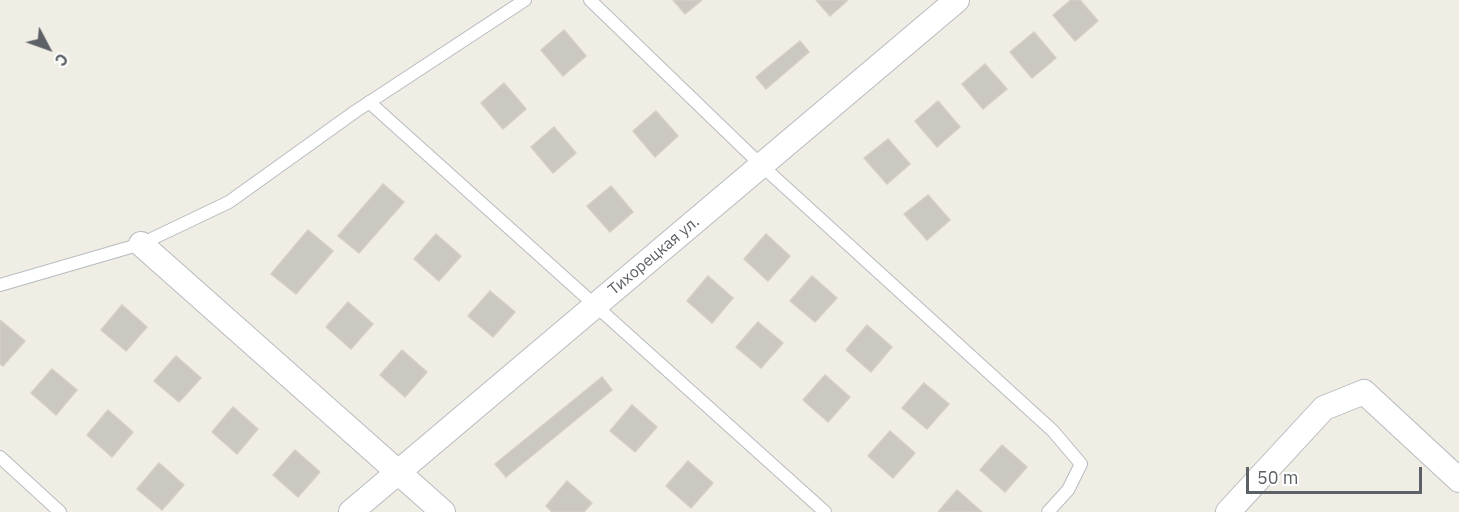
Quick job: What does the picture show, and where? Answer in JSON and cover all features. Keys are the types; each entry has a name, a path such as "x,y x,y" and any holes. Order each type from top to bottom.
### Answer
{"street":[{"name":"Тихорецкая ул.","path":"351,512 957,0"},
{"path":"141,244 443,512"},
{"path":"1228,512 1324,408 1364,392 1459,480"}],"lane":[{"path":"0,285 141,244 229,202 369,102 525,0"},
{"path":"590,0 762,165 1053,430 1081,464 1068,490 1048,512"},
{"path":"369,102 825,512"},
{"path":"0,457 60,512"}],"building":[{"path":"673,0 702,0 685,14"},
{"path":"816,0 848,0 830,16"},
{"path":"1071,0 1080,0 1098,21 1075,41 1053,15"},
{"path":"564,30 586,56 563,76 541,50"},
{"path":"1034,32 1056,58 1032,78 1010,52"},
{"path":"800,41 809,52 766,89 756,77"},
{"path":"985,64 1007,89 983,109 962,84"},
{"path":"504,83 526,109 503,129 481,103"},
{"path":"938,101 960,127 937,147 915,121"},
{"path":"656,111 678,136 655,157 633,131"},
{"path":"554,127 576,153 553,173 531,147"},
{"path":"888,139 910,164 887,184 864,158"},
{"path":"383,184 404,202 359,253 338,236"},
{"path":"611,186 633,212 610,232 587,206"},
{"path":"928,195 950,220 927,240 904,214"},
{"path":"308,230 333,251 296,294 271,274"},
{"path":"436,234 461,256 439,281 414,259"},
{"path":"766,234 790,256 768,281 744,259"},
{"path":"708,276 733,298 712,323 687,301"},
{"path":"812,276 837,298 815,322 790,301"},
{"path":"490,291 515,312 493,337 468,316"},
{"path":"348,302 373,324 351,349 326,327"},
{"path":"122,305 147,327 126,351 101,330"},
{"path":"0,320 25,341 3,366 0,364"},
{"path":"758,322 783,343 761,368 736,347"},
{"path":"867,325 892,347 871,372 846,350"},
{"path":"402,350 427,372 405,397 380,375"},
{"path":"176,356 201,378 179,402 154,381"},
{"path":"52,369 77,390 56,415 31,393"},
{"path":"825,375 850,397 828,422 803,400"},
{"path":"602,377 612,390 506,477 495,464"},
{"path":"924,383 949,404 927,429 902,408"},
{"path":"632,405 657,427 635,452 610,431"},
{"path":"233,407 258,429 237,454 212,432"},
{"path":"108,410 133,432 112,457 87,435"},
{"path":"890,431 915,453 893,478 868,456"},
{"path":"1002,445 1027,467 1005,492 980,470"},
{"path":"295,450 320,472 298,497 273,475"},
{"path":"688,461 713,483 691,508 666,486"},
{"path":"159,463 184,485 162,510 137,489"},
{"path":"567,481 592,503 584,512 552,512 546,506"},
{"path":"957,490 982,512 938,512"}]}
